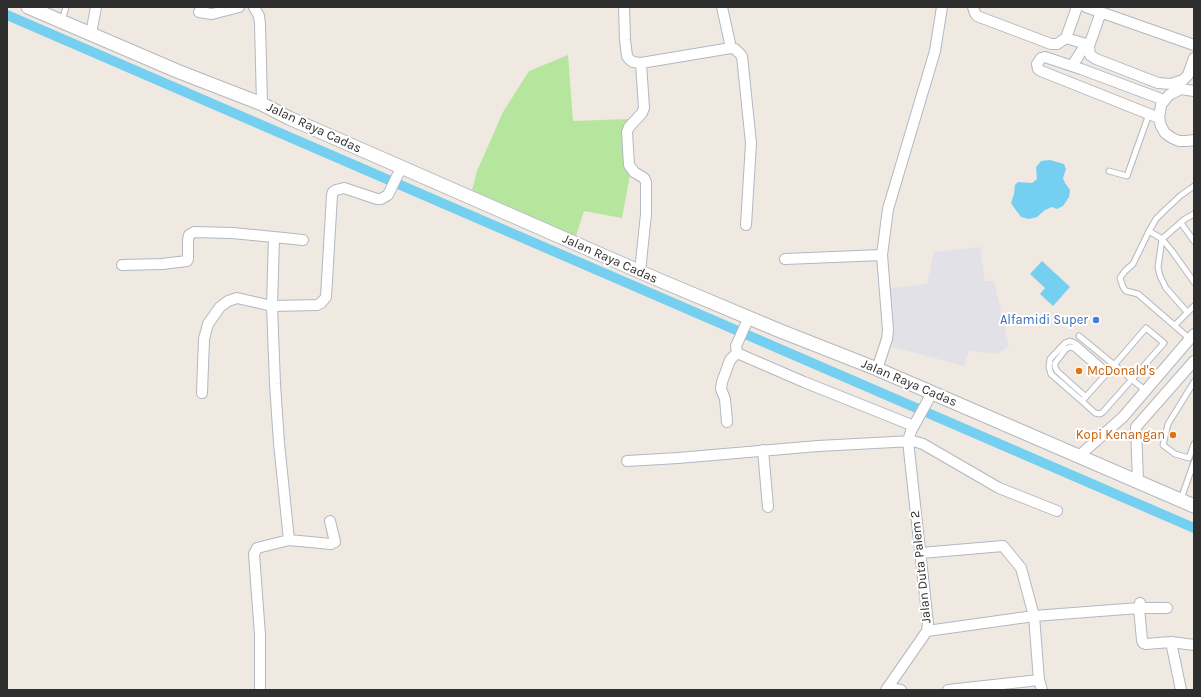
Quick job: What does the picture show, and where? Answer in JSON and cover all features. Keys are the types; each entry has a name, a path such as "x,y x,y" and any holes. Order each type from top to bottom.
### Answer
{"street":[{"name":"Jalan Raya Cadas","path":"28,7 177,71 262,104 400,170 640,272 747,320 778,330 877,369 930,395 1079,456 1194,506"},
{"path":"91,34 96,7"},
{"path":"199,12 212,14 239,7"},
{"path":"254,7 259,16 260,24 262,104"},
{"path":"624,7 627,56 633,62 642,63 731,48 738,52 744,60 751,144 746,225"},
{"path":"722,7 731,48"},
{"path":"877,369 888,339 882,255 888,209 935,51 942,7"},
{"path":"973,7 974,13 977,16 1051,44 1057,44 1066,38 1077,7"},
{"path":"1086,7 1194,45"},
{"path":"1072,66 1087,45 1101,12"},
{"path":"1066,38 1087,45"},
{"path":"1087,45 1090,55 1096,59 1164,84 1171,84 1183,80 1188,75 1194,58"},
{"path":"1159,118 1041,71 1037,67 1039,60 1042,57 1072,66 1164,100"},
{"path":"640,272 646,214 646,182 644,178 634,172 629,165 627,132 629,127 642,113 644,108 642,63"},
{"path":"1194,91 1181,89 1174,91 1164,100 1159,112 1161,126 1165,133 1179,141 1191,141 1194,151"},
{"path":"202,393 204,339 208,324 215,313 228,301 238,298 272,306 317,305 325,300 333,192 344,188 373,198 381,199 388,195 400,170"},
{"path":"122,264 162,264 187,261 189,235 194,232 232,233 303,240"},
{"path":"274,237 272,306 279,443 289,540"},
{"path":"785,259 882,255"},
{"path":"727,422 725,399 721,389 724,375 730,360 737,349 747,320"},
{"path":"1079,456 1123,417 1192,336"},
{"path":"737,349 804,382 914,427"},
{"path":"1138,482 1136,427 1194,361"},
{"name":"Jalan Duta Palem 2","path":"887,688 927,631 928,624 921,553 908,441 930,395"},
{"path":"1123,417 1136,427"},
{"path":"627,461 763,450 914,441 922,444 999,488 1057,511"},
{"path":"763,450 768,507"},
{"path":"260,690 260,635 254,554 257,548 289,540 331,544 334,542 330,521"},
{"path":"921,553 1003,546 1021,568 1034,616 1041,685 948,690"},
{"path":"1140,605 1143,643 1171,642 1194,645"},
{"path":"927,631 1034,616 1140,605 1167,608"},
{"path":"1171,642 1181,690"},
{"path":"887,688 901,690"}],"lane":[{"path":"62,22 66,7"},
{"path":"1109,170 1127,176 1149,114"},
{"path":"1192,336 1138,294 1126,291 1122,287 1120,278 1133,264 1156,219 1180,196 1194,186"},
{"path":"1187,312 1166,288 1160,276 1158,267 1162,239 1181,222 1194,214"},
{"path":"1181,222 1194,241"},
{"path":"1149,231 1162,239 1194,282"},
{"path":"1175,324 1194,306"},
{"path":"1082,401 1086,397 1107,373 1114,365 1146,328 1164,343 1100,414 1095,413 1051,374 1049,367 1050,359 1065,343 1070,341 1075,343 1107,373"},
{"path":"1079,336 1146,391"},
{"path":"1086,397 1057,371 1055,367 1055,363 1066,349 1070,347 1074,348 1107,373"},
{"path":"1194,382 1168,424 1164,445 1175,454 1189,458 1194,444"},
{"path":"1181,500 1194,462"}],"shaded area":[{"path":"980,247 985,281 994,281 1009,346 997,354 969,351 964,366 889,346 888,288 927,284 934,252"}],"green space":[{"path":"568,55 573,121 628,119 632,164 622,218 584,211 576,236 472,190 477,171 503,112 529,71"}],"water":[{"path":"1050,160 1064,164 1066,169 1063,178 1070,190 1069,197 1063,206 1057,209 1052,207 1045,210 1037,217 1029,219 1021,217 1011,203 1015,185 1018,182 1032,183 1037,179 1036,167 1041,161"},
{"path":"1042,261 1070,287 1053,306 1040,294 1045,288 1030,274"}],"waterway":[{"path":"7,15 1194,528"}],"place":[{"name":"Alfamidi Super","path":"1096,320"},
{"name":"McDonald's","path":"1079,371"},
{"name":"Kopi Kenangan","path":"1173,435"}]}
